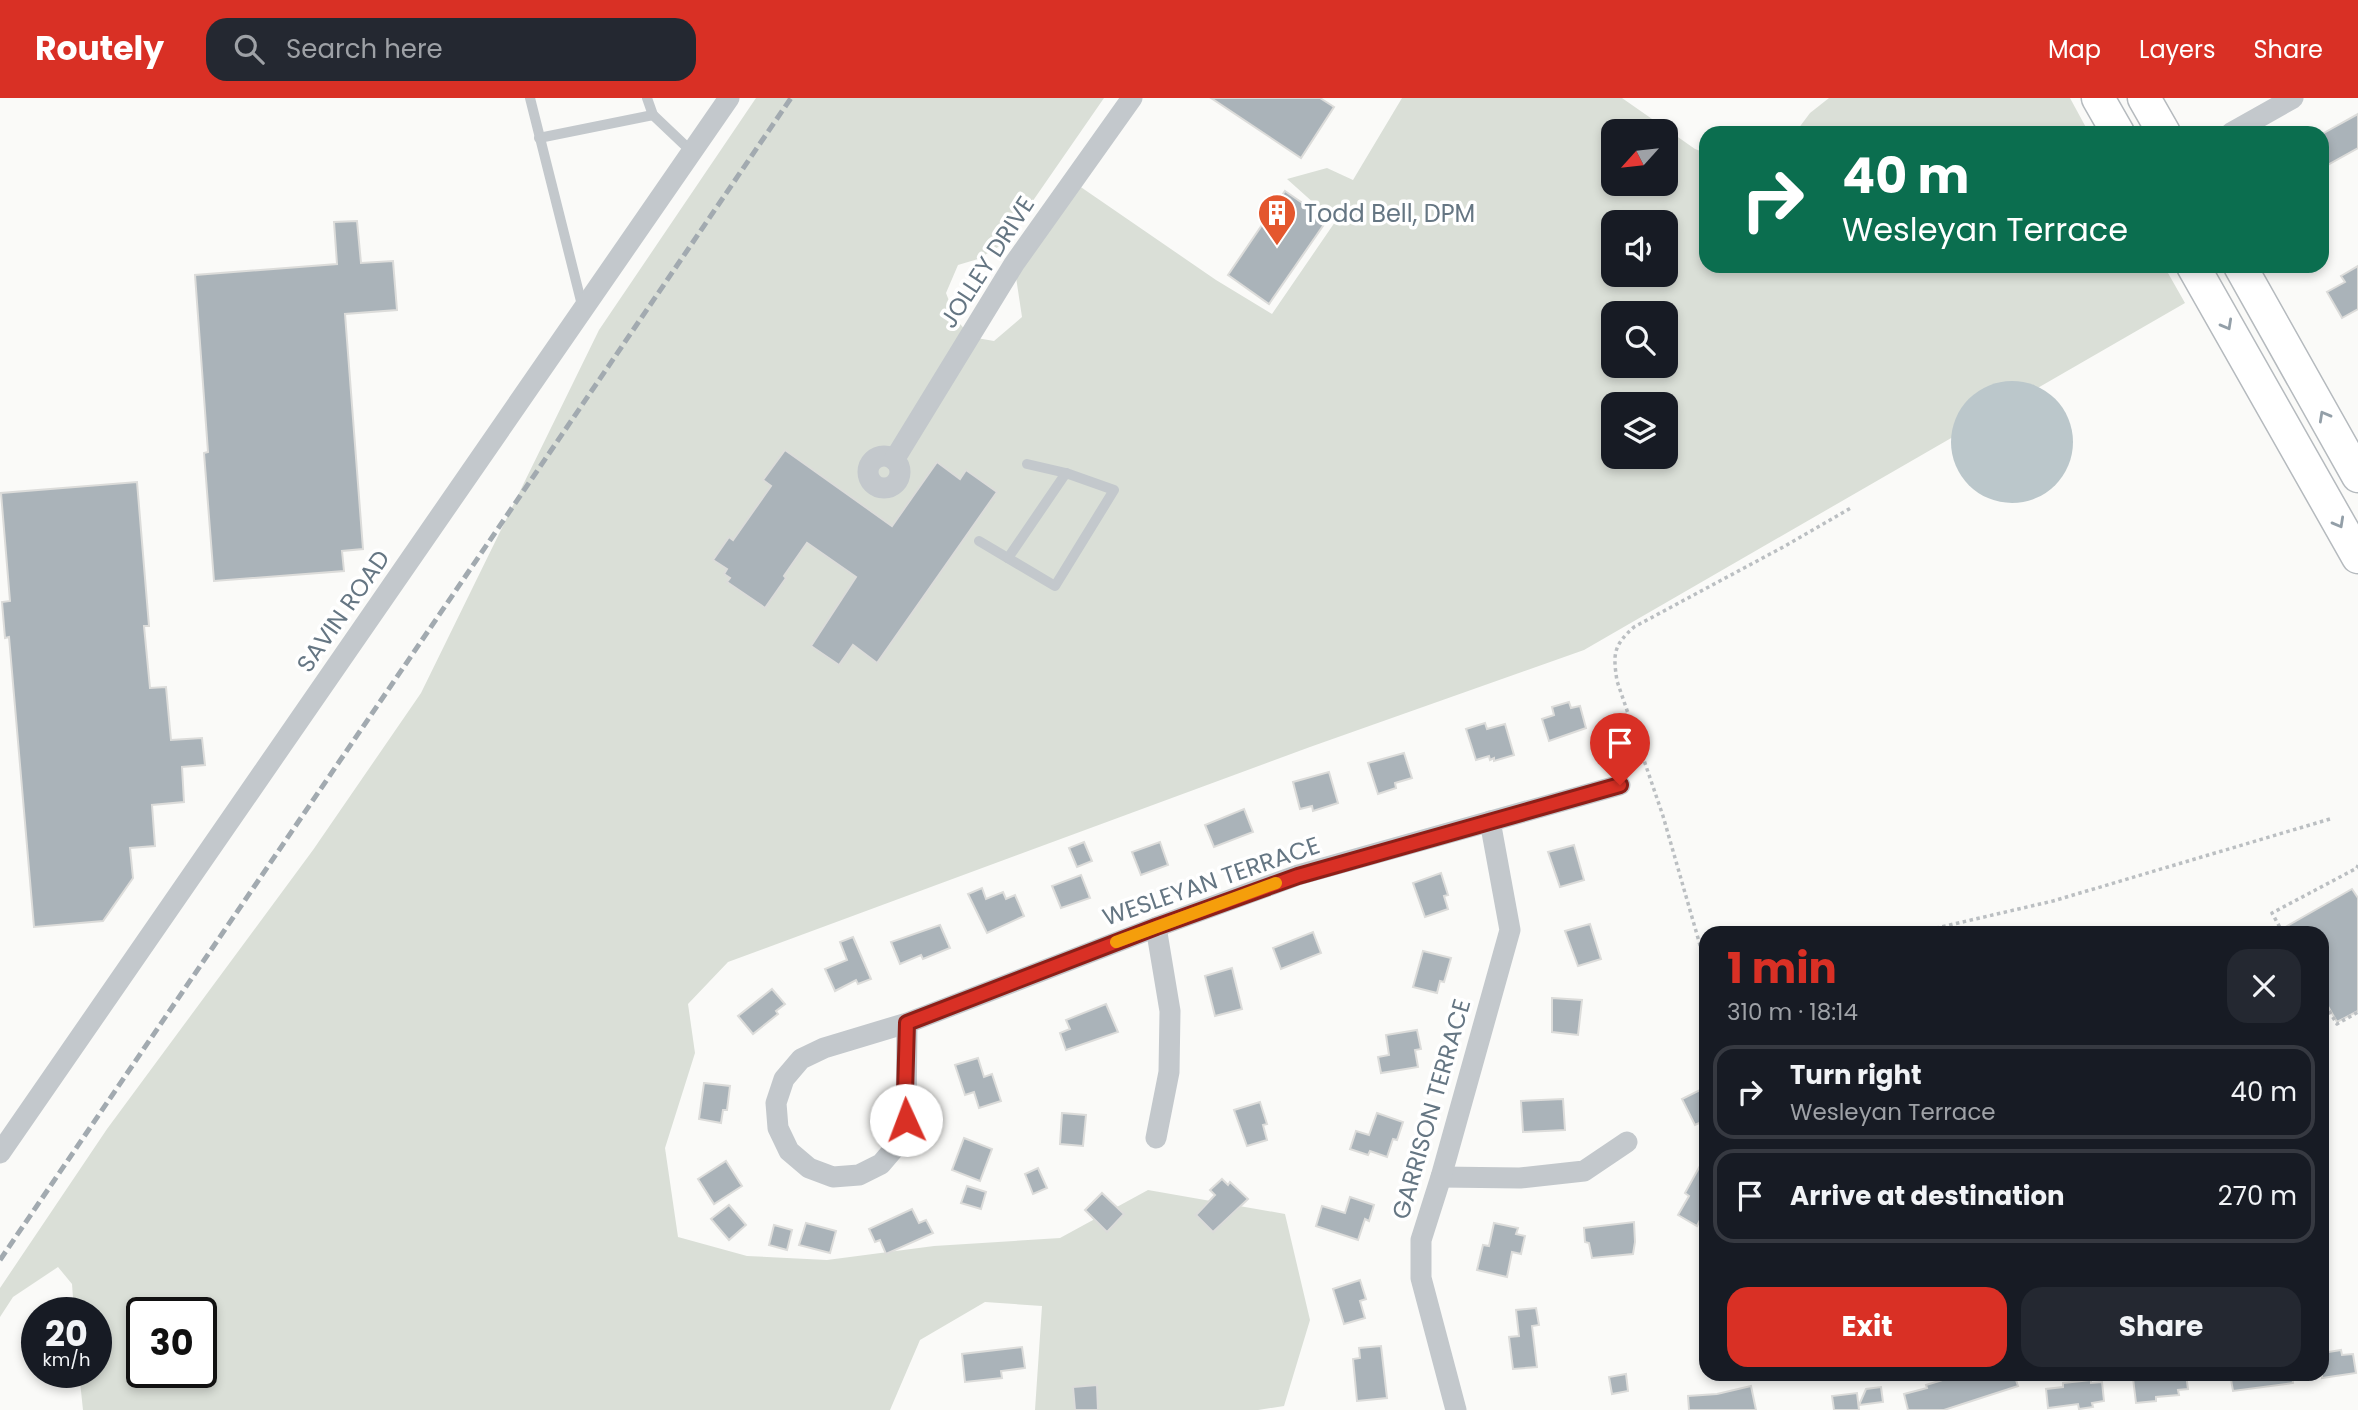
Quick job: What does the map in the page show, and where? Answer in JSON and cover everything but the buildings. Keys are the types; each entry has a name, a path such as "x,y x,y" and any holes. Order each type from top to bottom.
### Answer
{"main road":[{"path":"2098,98 2114,126"},
{"path":"2144,98 2160,126"},
{"path":"2197,273 2358,557"},
{"path":"2244,273 2358,476"}],"street":[{"name":"SAVIN ROAD","path":"0,1153 729,98"},
{"name":"JOLLEY DRIVE","path":"894,460 1014,264 1132,98"},
{"path":"2243,126 2292,98"},
{"name":"WESLEYAN TERRACE","path":"907,1023 906,1120 898,1144 881,1164 859,1175 833,1177 809,1168 789,1151 778,1128 776,1103 785,1079 801,1059 824,1048 907,1023 1156,927 1298,876 1620,785"},
{"name":"GARRISON TERRACE","path":"1456,1410 1421,1278 1421,1240 1510,930 1490,821"},
{"path":"1156,927 1170,1011 1168,1072 1156,1138"},
{"path":"1441,1177 1520,1178 1584,1171 1627,1142"}],"lane":[{"path":"530,98 583,309"},
{"path":"647,98 653,115 692,152"},
{"path":"539,138 653,115"},
{"path":"979,541 1055,586 1114,490 1066,473 1027,464"},
{"path":"1008,558 1066,473"}],"path":[{"path":"1699,942 1663,816 1617,681 1614,660 1618,641 1634,627 1851,508"},
{"path":"1945,926 2053,901 2330,820"},
{"path":"2279,926 2272,913 2357,869 2358,865"},
{"path":"2329,1011 2337,1024 2358,1012"}],"shaded area":[{"path":"756,98 1104,98 1003,244 978,259 958,265 946,293 956,319 971,337 994,341 1022,317 1014,264 1072,181 1216,280 1272,314 1335,222 1287,179 1327,168 1353,180 1402,98 1622,98 1652,119 1601,119 1601,196 1678,196 1678,137 1699,150 1699,273 2168,273 2185,303 1584,650 1310,747 728,962 688,1004 695,1053 665,1148 678,1237 747,1256 827,1260 934,1246 1060,1238 1148,1190 1285,1214 1310,1320 1284,1406 1258,1410 1035,1410 1042,1306 985,1302 920,1340 890,1410 83,1410 81,1388 112,1388 112,1297 73,1297 72,1284 58,1267 13,1297 0,1317 0,1288 107,1129 313,850 421,693 599,330"},
{"path":"1829,98 2070,98 2085,126 1800,126 1810,113"},
{"path":"2012,381 2035,386 2055,399 2068,419 2073,442 2068,465 2055,485 2035,498 2012,503 1989,498 1969,485 1956,465 1951,442 1956,419 1969,399 1989,386"}],"railway":[{"path":"0,1260 791,98"}],"slow traffic":[{"path":"1116,942 1276,883"}],"place":[{"name":"Todd Bell, DPM","path":"1277,247"}],"route":[{"path":"906,1120 907,1023 1156,927 1298,876 1620,785"}]}
